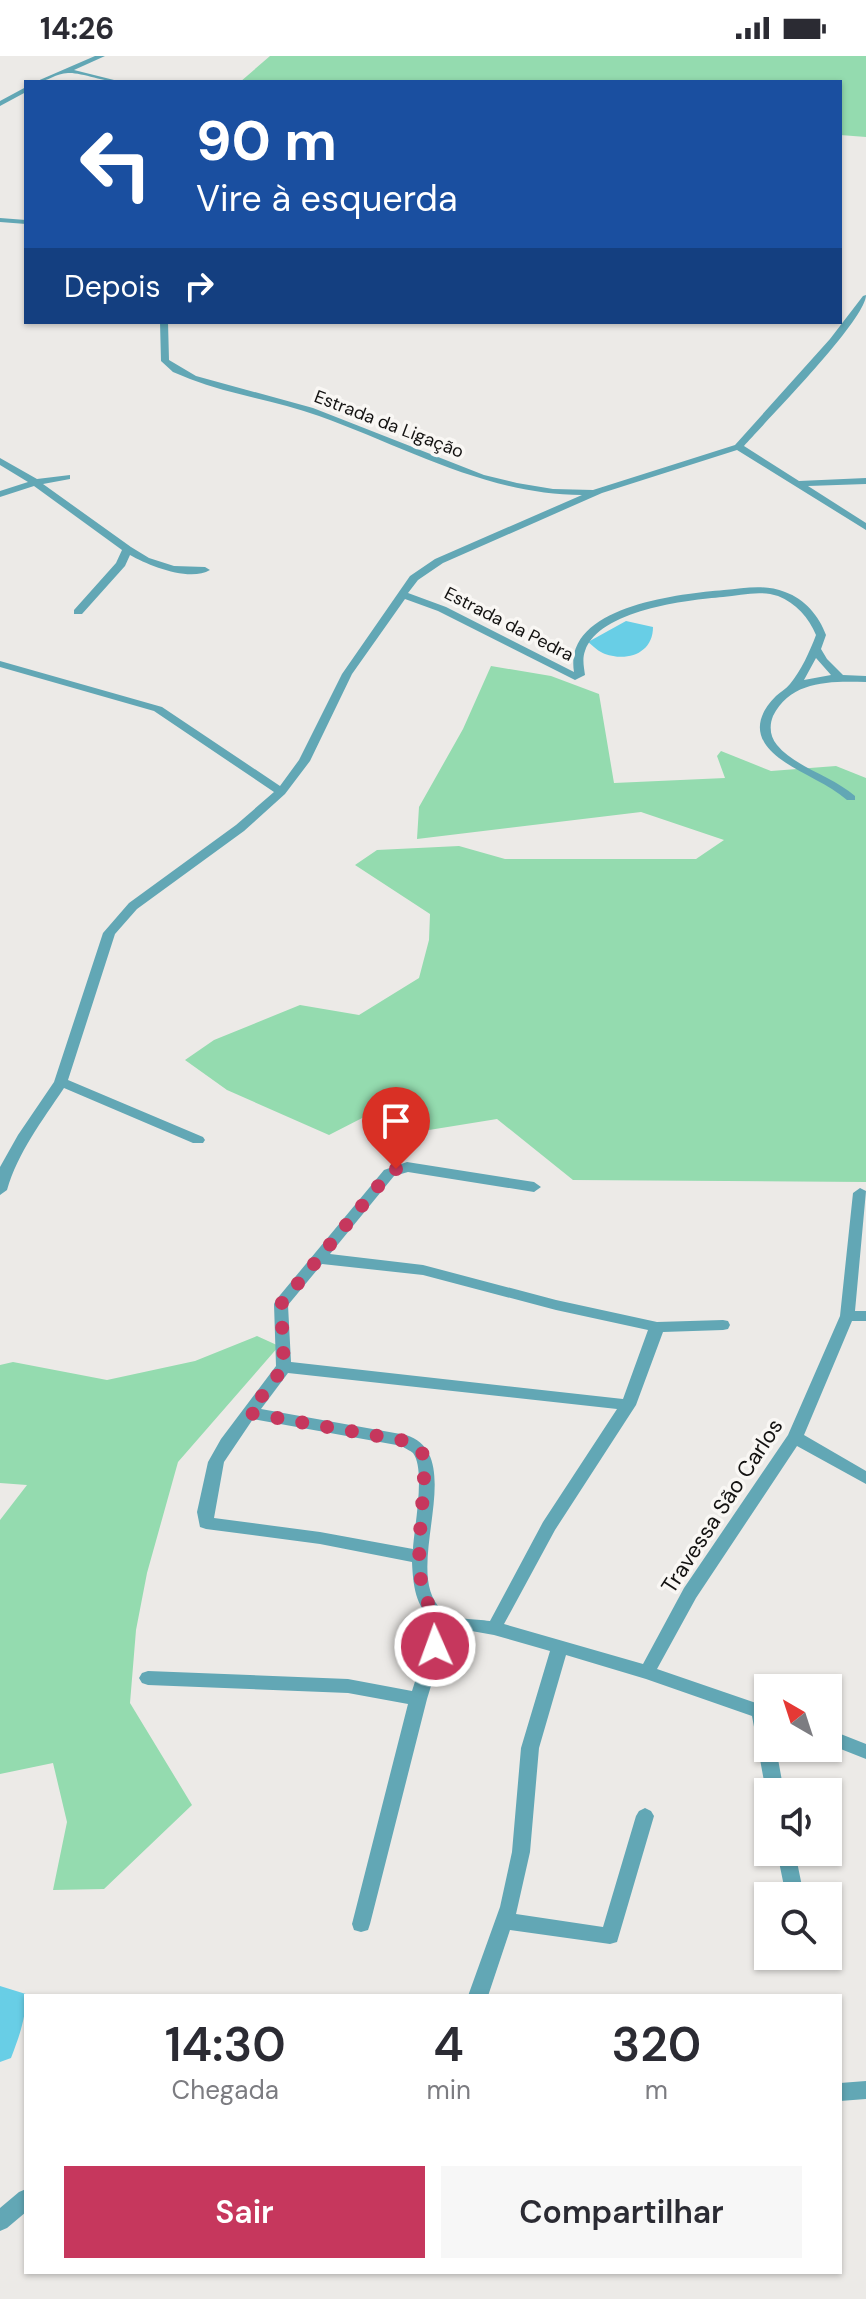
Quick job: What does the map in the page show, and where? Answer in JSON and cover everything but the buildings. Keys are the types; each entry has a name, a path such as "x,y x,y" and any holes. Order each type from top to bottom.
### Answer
{"street":[{"path":"45,80 101,56"},
{"path":"70,71 109,80"},
{"path":"0,104 24,90"},
{"path":"0,220 24,222"},
{"path":"0,1190 6,1169 23,1138 61,1082 109,933 118,920 240,828 281,792 304,761 347,674 422,570 599,491 738,447 833,341 866,298"},
{"name":"Estrada da Ligação","path":"164,324 165,361 188,376 331,417 430,459 476,474 553,492 599,491"},
{"path":"738,447 866,527"},
{"path":"0,461 148,563 178,571 205,570"},
{"path":"0,494 67,477"},
{"path":"797,484 866,481"},
{"path":"78,612 121,564 127,549"},
{"name":"Estrada da Pedra","path":"403,595 442,609 575,677 580,675 577,654 590,635 634,610 676,598 753,591 778,593 801,607 818,626 821,635 816,649 840,678"},
{"path":"816,649 794,687 770,710 764,724 765,739 778,754 842,787 851,798"},
{"path":"0,664 158,709 281,792"},
{"path":"794,687 819,679 866,679"},
{"path":"61,1082 198,1140"},
{"path":"420,1557 320,1538 206,1523 205,1512 216,1462 284,1367 281,1304 389,1173 407,1167 534,1187"},
{"name":"Travessa São Carlos","path":"647,1672 690,1593 795,1437 847,1316 860,1193"},
{"path":"317,1258 423,1270 556,1305 657,1327 723,1325"},
{"path":"847,1316 866,1316"},
{"path":"494,1628 549,1526 628,1405 657,1327"},
{"path":"284,1367 628,1405"},
{"path":"249,1413 406,1441 423,1454 422,1590 429,1608 443,1619 494,1628 560,1646 754,1709"},
{"path":"795,1437 866,1478"},
{"path":"361,1924 418,1699 443,1619"},
{"path":"479,1994 504,1921 521,1852 530,1748 560,1646"},
{"path":"148,1678 348,1686 418,1699"},
{"path":"842,1742 866,1752"},
{"path":"504,1921 610,1936 645,1816"},
{"path":"842,2092 866,2090"},
{"path":"0,2221 24,2201"}],"green space":[{"path":"270,56 866,56 866,137 842,135 842,80 242,80"},
{"path":"491,666 551,676 599,694 614,783 725,778 717,756 721,751 771,771 836,766 866,778 866,1182 573,1180 497,1119 429,1130 370,1114 329,1135 227,1090 185,1060 214,1040 300,1005 359,1015 419,978 429,940 430,914 355,865 377,850 459,846 505,859 696,859 724,840 641,812 417,839 419,807 463,729"},
{"path":"257,1336 279,1346 178,1462 147,1573 136,1630 130,1703 192,1805 104,1889 53,1890 67,1822 53,1763 0,1774 0,1520 27,1485 0,1483 0,1365 13,1362 107,1380 195,1361"}],"water":[{"path":"626,621 653,627 649,643 638,653 614,656 601,652 588,642"},
{"path":"0,1986 26,1994 23,2020 11,2058 0,2062"}],"route":[{"path":"396,1169 389,1173 281,1304 284,1367 249,1413 406,1441 423,1454 422,1590 429,1608 443,1619 435,1646"}]}
